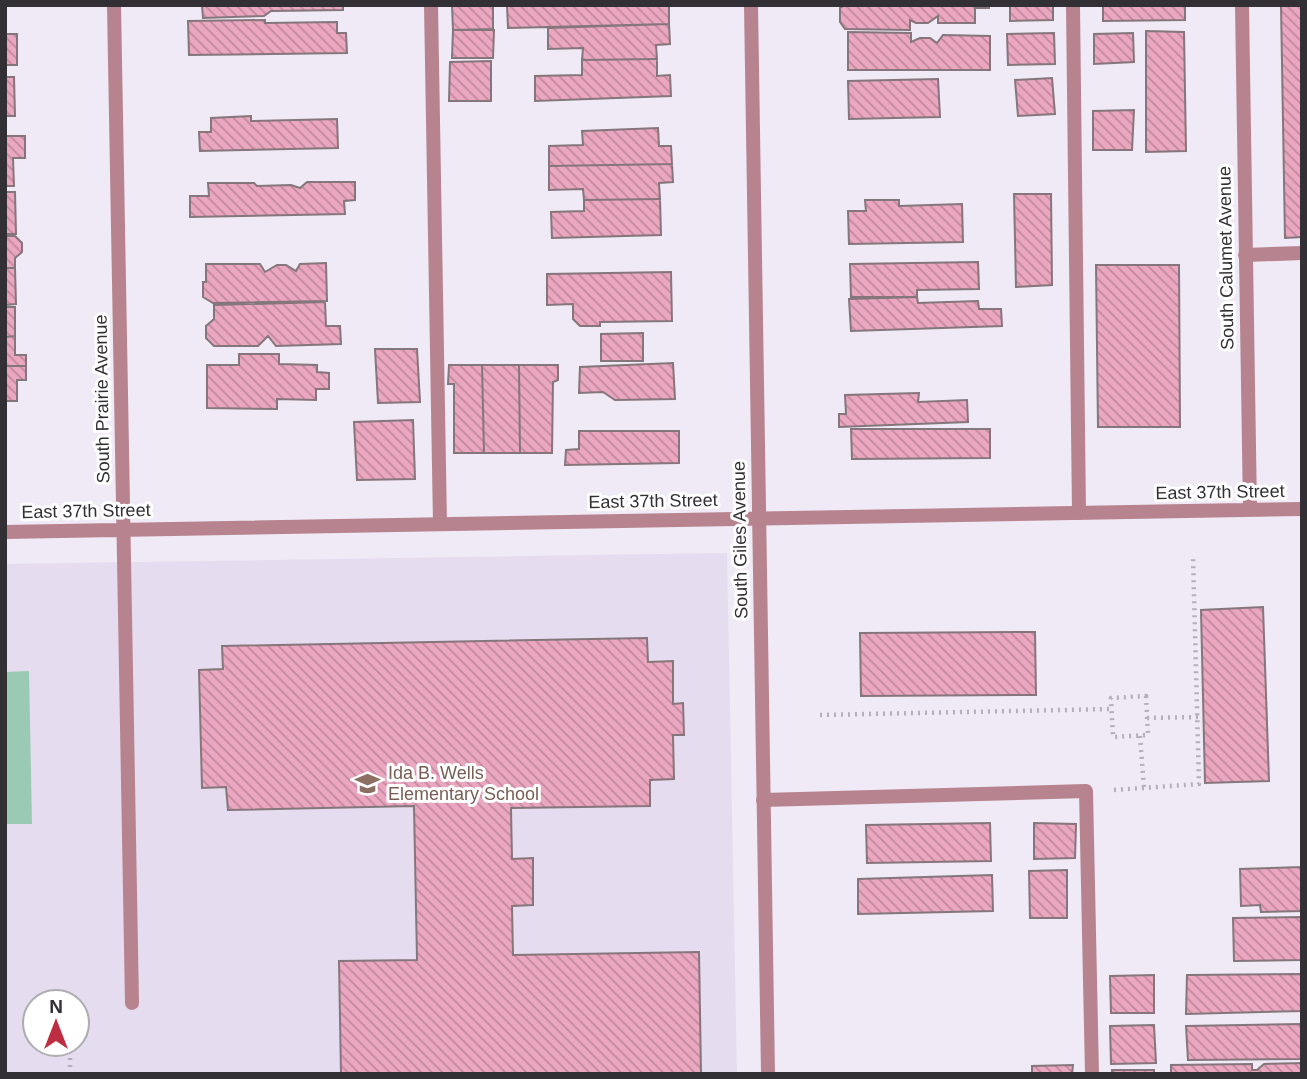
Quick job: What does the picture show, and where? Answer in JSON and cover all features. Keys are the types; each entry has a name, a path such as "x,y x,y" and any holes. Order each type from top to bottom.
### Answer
{"street":[{"name":"South Prairie Avenue","path":"114,5 132,1003"},
{"path":"431,5 440,524"},
{"name":"South Giles Avenue","path":"751,5 768,1074"},
{"path":"1073,5 1079,513"},
{"name":"South Calumet Avenue","path":"1242,5 1250,510"},
{"path":"1245,255 1302,253"},
{"name":"East 37th Street","path":"5,532 1302,509"},
{"path":"763,800 1086,791 1092,1074"}],"path":[{"path":"1086,791 1199,784 1193,556"},
{"path":"1146,696 1148,735 1113,737 1111,709 1111,698 1146,696"},
{"path":"820,715 1111,709"},
{"path":"1147,718 1198,717"},
{"path":"1140,736 1144,788"}],"shaded area":[{"name":"Ida B. Wells Elementary School","path":"727,553 737,1074 5,1074 5,564"}],"green space":[{"path":"29,671 32,824 5,824 5,672"}],"building":[{"path":"202,5 343,5 343,10 271,11 264,16 203,18"},
{"path":"452,5 493,5 493,29 453,30"},
{"path":"507,5 669,6 669,24 508,28"},
{"path":"845,5 989,5 989,8 975,8 975,23 938,23 938,16 928,23 910,20 910,30 845,29 840,22 840,8"},
{"path":"1010,5 1053,5 1053,20 1010,21"},
{"path":"1103,5 1185,5 1185,20 1103,21"},
{"path":"1281,5 1302,5 1302,237 1285,238"},
{"path":"265,20 265,23 337,22 337,33 346,33 347,53 189,55 188,21"},
{"path":"669,24 670,44 656,45 657,59 582,60 583,48 548,49 548,28"},
{"path":"453,30 494,30 493,58 452,58"},
{"path":"1146,31 1184,32 1186,151 1146,152"},
{"path":"848,32 911,33 911,42 930,38 937,43 943,35 990,36 990,70 848,70"},
{"path":"1054,33 1055,64 1008,65 1007,34"},
{"path":"1133,33 1134,62 1094,64 1094,34"},
{"path":"5,34 17,34 17,65 5,65"},
{"path":"657,59 657,76 670,75 671,96 535,101 535,76 582,75 582,60"},
{"path":"491,61 491,101 449,101 450,62"},
{"path":"5,77 14,77 15,116 5,116"},
{"path":"1052,78 1055,114 1018,116 1015,80"},
{"path":"938,79 940,117 849,119 848,81"},
{"path":"1134,110 1132,150 1093,150 1093,111"},
{"path":"251,116 251,121 337,119 338,148 200,151 199,132 211,132 211,118"},
{"path":"658,128 659,146 671,146 672,164 549,166 549,146 583,145 582,131"},
{"path":"5,136 25,136 25,158 13,158 14,186 5,186"},
{"path":"672,164 673,182 659,183 660,199 584,200 583,189 549,190 549,166"},
{"path":"307,182 355,182 355,200 344,201 345,214 190,217 190,196 209,196 208,183 291,185 300,188"},
{"path":"5,192 15,192 16,234 5,234"},
{"path":"1014,194 1051,194 1052,285 1016,287"},
{"path":"660,199 661,235 552,238 551,212 584,211 584,200"},
{"path":"865,200 899,200 899,206 962,204 963,242 849,244 848,211 866,211"},
{"path":"5,236 15,236 22,243 22,252 15,258 15,268 5,268"},
{"path":"978,262 979,289 917,290 917,297 851,297 850,264"},
{"path":"326,263 327,301 213,303 203,297 206,264 260,264 265,272 277,265 286,265 296,271 300,264"},
{"path":"1096,265 1179,265 1180,427 1098,427"},
{"path":"5,268 15,268 16,304 5,305"},
{"path":"671,272 672,321 600,322 600,326 580,326 573,319 573,304 547,305 547,274"},
{"path":"917,297 918,303 978,301 979,309 1001,309 1002,326 851,331 849,299"},
{"path":"325,302 326,326 340,326 341,344 276,346 268,336 258,346 214,346 206,338 206,326 214,319 214,305"},
{"path":"5,307 15,307 15,336 5,337"},
{"path":"643,333 643,361 601,361 601,334"},
{"path":"15,336 15,355 26,355 26,366 5,366 5,337"},
{"path":"375,349 417,349 420,402 378,403"},
{"path":"239,354 279,354 279,364 317,365 317,372 329,373 329,389 316,389 316,400 277,399 277,409 207,408 207,365 239,365"},
{"path":"673,363 675,399 615,400 603,392 579,393 580,367"},
{"path":"449,365 482,365 484,453 454,453 454,384 448,384"},
{"path":"482,365 519,365 520,453 484,453"},
{"path":"519,365 558,365 558,380 553,382 552,453 520,453"},
{"path":"5,366 26,366 26,380 17,380 17,401 5,401"},
{"path":"919,393 918,402 967,400 968,422 839,427 839,414 846,414 845,395"},
{"path":"413,420 415,479 357,480 354,422"},
{"path":"851,429 990,429 990,458 852,459"},
{"path":"579,431 679,431 679,463 565,465 566,450 579,449"},
{"path":"1263,607 1269,781 1205,783 1201,610"},
{"path":"1035,632 1036,695 861,696 860,633"},
{"path":"647,638 648,662 673,661 673,704 683,703 684,735 673,735 674,779 650,780 650,806 511,808 512,859 533,858 533,905 512,906 513,955 699,952 701,1074 341,1074 339,961 417,960 414,806 228,810 226,787 202,788 199,670 223,669 222,646"},
{"path":"990,823 991,861 867,863 866,825"},
{"path":"1034,823 1076,824 1075,858 1034,859"},
{"path":"1302,867 1302,911 1261,912 1260,905 1241,906 1240,869"},
{"path":"1067,870 1067,918 1030,918 1029,871"},
{"path":"992,875 993,911 858,914 858,879"},
{"path":"1302,917 1302,960 1234,961 1233,918"},
{"path":"1302,974 1302,1011 1186,1014 1187,975"},
{"path":"1154,975 1154,1013 1111,1013 1110,976"},
{"path":"1302,1024 1302,1059 1188,1060 1186,1026"},
{"path":"1154,1025 1156,1063 1111,1064 1110,1026"},
{"path":"1302,1063 1302,1074 1171,1074 1171,1065 1252,1064 1252,1070 1257,1070 1264,1064"},
{"path":"1073,1065 1072,1074 1032,1074 1032,1066"},
{"path":"1112,1070 1154,1070 1154,1074 1112,1074"}],"place":[{"name":"Ida B. Wells Elementary School","path":"368,783"}]}
